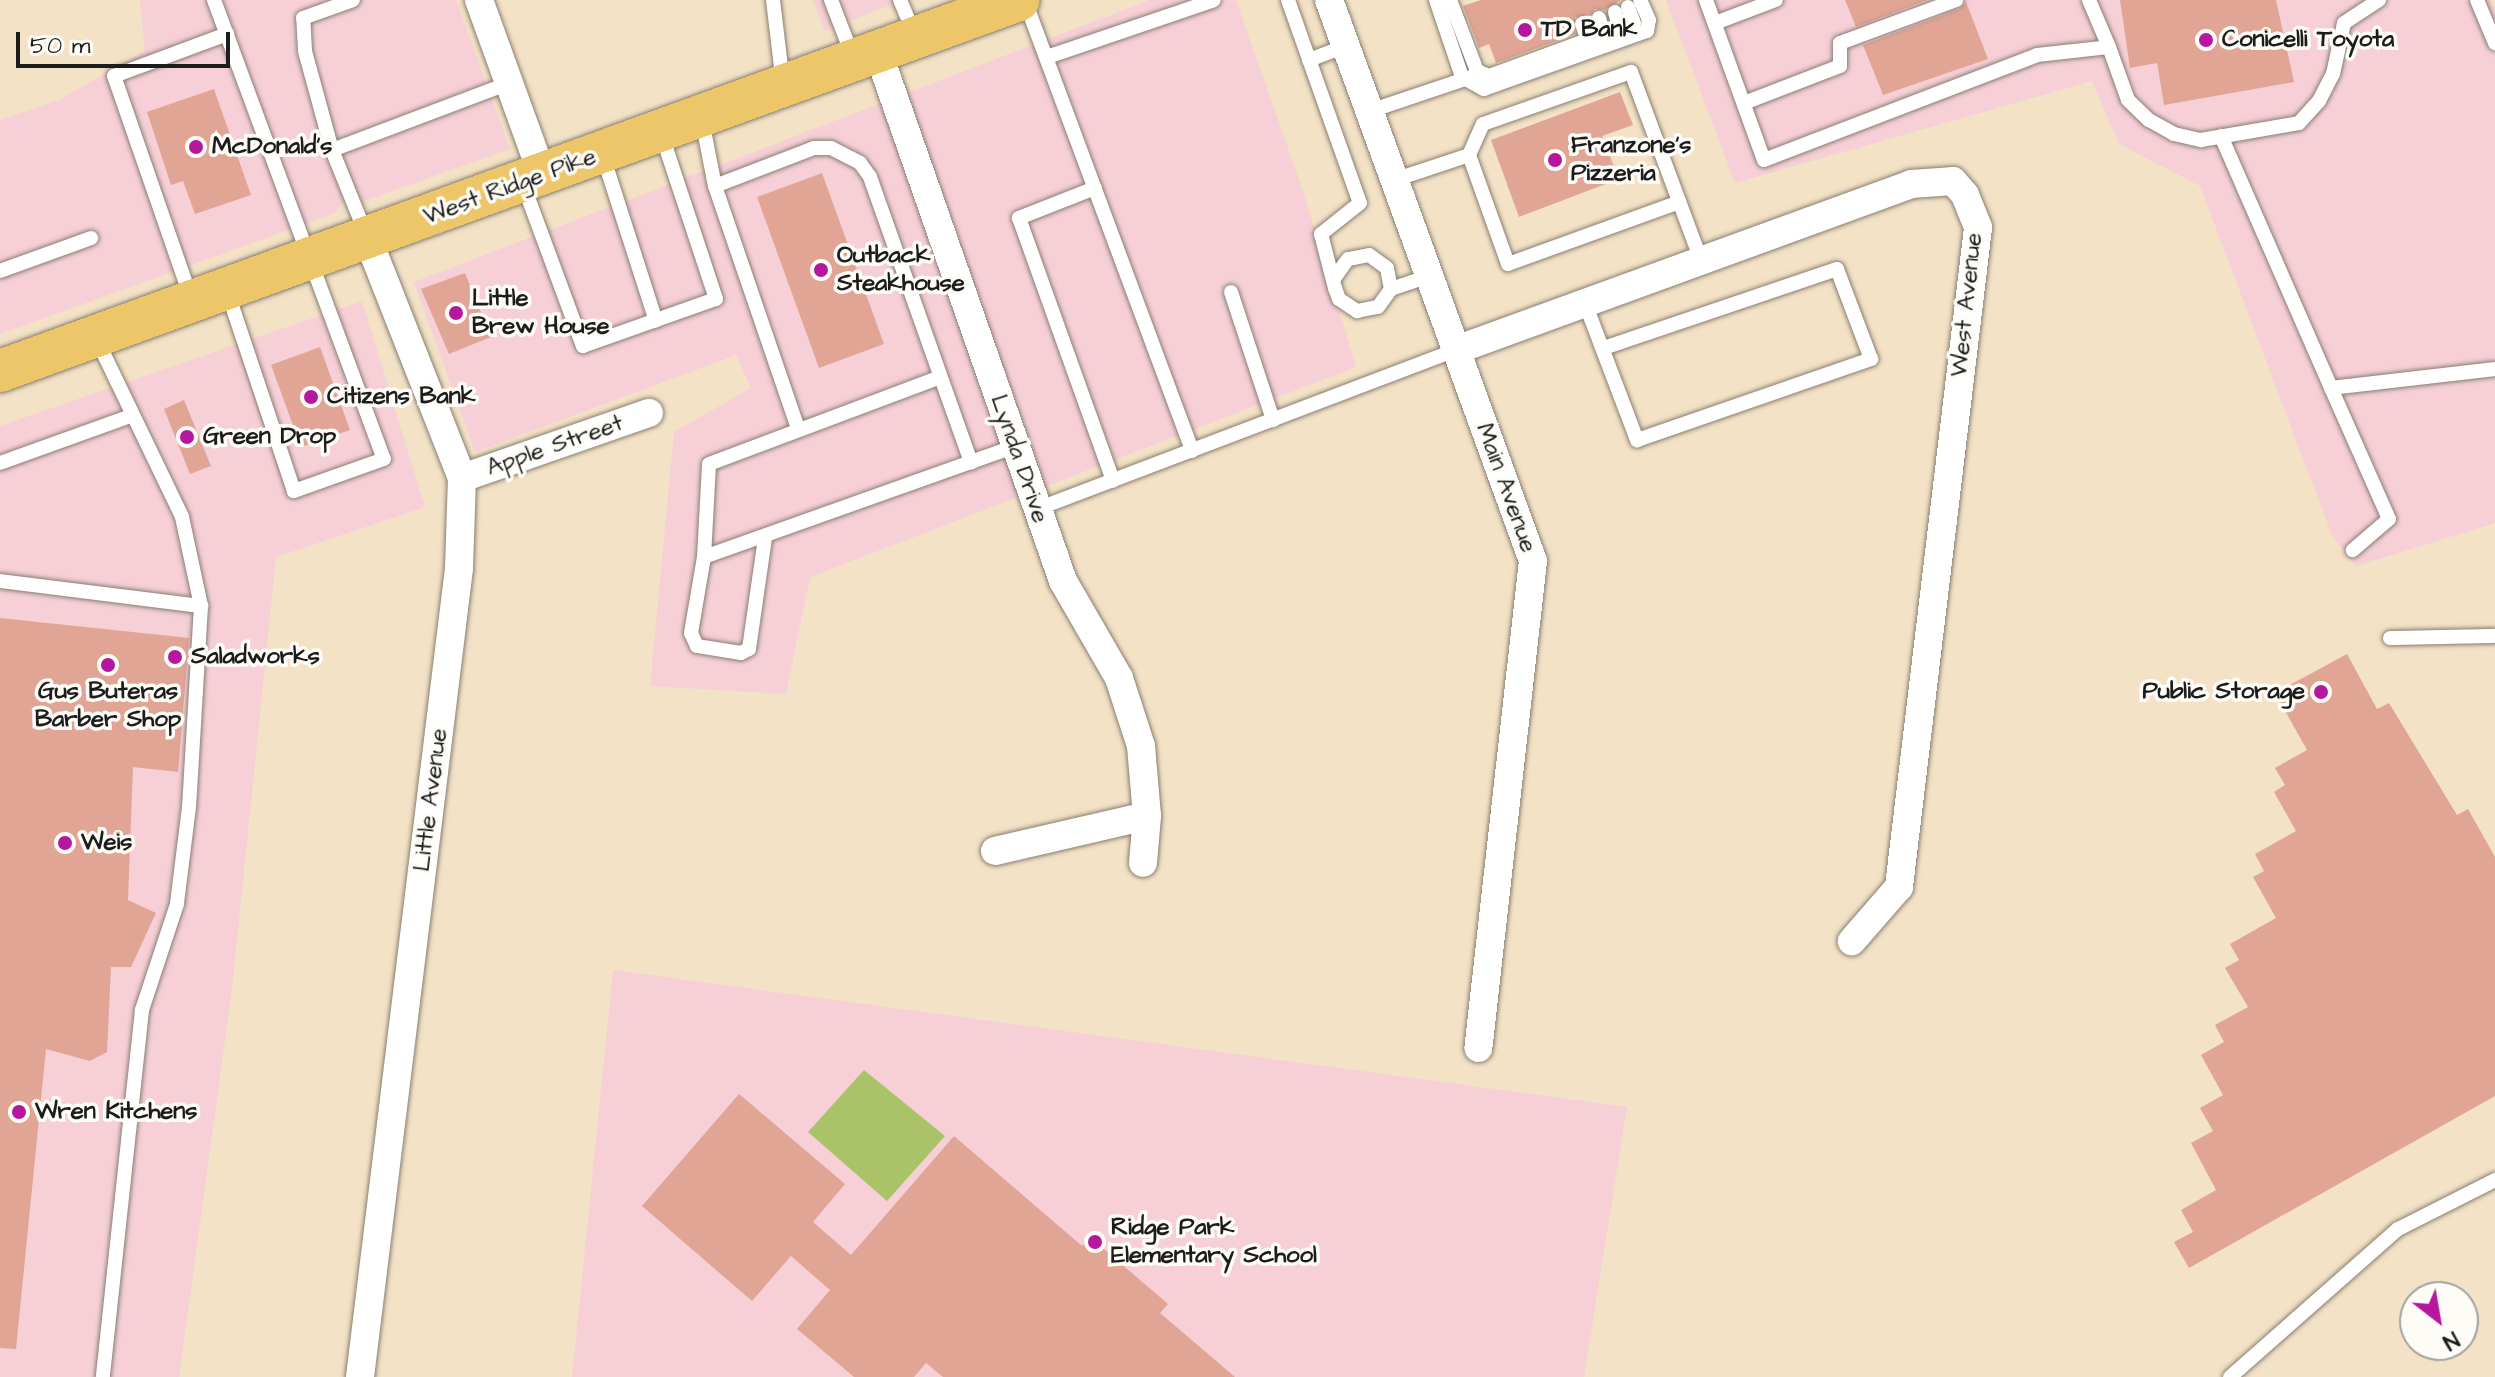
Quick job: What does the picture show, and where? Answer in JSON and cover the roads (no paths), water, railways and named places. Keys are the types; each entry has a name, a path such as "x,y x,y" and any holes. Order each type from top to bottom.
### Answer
{"main road":[{"name":"West Ridge Pike","path":"0,371 313,260 1022,0"}],"street":[{"path":"479,0 509,83 533,180"},
{"name":"Main Avenue","path":"1329,0 1533,561 1478,1048"},
{"name":"Lynda Drive","path":"866,57 1015,446 1063,581 1119,678 1141,746 1147,816 1143,863"},
{"name":"West Avenue","path":"1456,350 1911,184 1953,181 1965,195 1978,228 1899,887 1852,941"},
{"name":"Little Avenue","path":"360,1377 459,568 462,478 368,239"},
{"name":"Apple Street","path":"462,478 649,413"},
{"path":"995,851 1147,816"}],"lane":[{"path":"214,0 227,34 313,260 384,459 294,491 114,76 227,34"},
{"path":"308,0 303,18 305,51 332,150 368,239"},
{"path":"303,18 353,0"},
{"path":"773,0 783,88"},
{"path":"831,0 866,57"},
{"path":"900,0 917,39"},
{"path":"1022,0 1047,57 1192,451"},
{"path":"1047,57 1214,0"},
{"path":"1288,0 1360,203 1321,234 1339,299 1357,311 1378,307 1391,289 1429,276"},
{"path":"1436,0 1462,77 1484,89 1647,31 1649,20 1627,6"},
{"path":"1450,0 1477,71 1489,76"},
{"path":"1706,0 1764,160 2037,55 2109,47"},
{"path":"1715,23 1776,0"},
{"path":"1744,103 1840,66 1840,43 1956,0"},
{"path":"2089,0 2128,100 2149,120 2174,134 2201,140 2299,123 2319,101 2333,74 2344,23 2379,0"},
{"path":"2477,0 2495,43"},
{"path":"1370,111 1462,77 1489,76 1620,29 1634,23 1627,6"},
{"path":"1599,18 1604,35"},
{"path":"1582,24 1588,40"},
{"path":"1309,60 1346,46"},
{"path":"1679,202 1508,264 1469,155 1483,124 1631,72 1701,260"},
{"path":"332,150 509,83"},
{"path":"701,118 715,186 798,428"},
{"path":"533,180 583,346 716,299 661,133"},
{"path":"2221,136 2389,519 2353,550"},
{"path":"715,186 814,148 831,148 860,163 870,177 971,463"},
{"path":"602,153 656,321"},
{"path":"1394,180 1469,155"},
{"path":"1095,188 1019,218 1113,481"},
{"path":"0,271 91,238"},
{"path":"1335,277 1348,259 1369,255 1387,268 1391,289"},
{"path":"1585,303 1637,440 1871,359 1837,269 1604,348"},
{"path":"1231,292 1273,420"},
{"path":"95,336 182,517 201,606 179,890 142,1010 103,1377"},
{"path":"1037,509 1456,350"},
{"path":"2331,388 2495,369"},
{"path":"765,538 752,640 741,653 692,642 704,557 709,464 940,377"},
{"path":"0,463 133,415"},
{"path":"704,557 765,538 1015,446"},
{"path":"0,581 201,606"},
{"path":"2390,638 2495,636"},
{"path":"2230,1377 2398,1229 2495,1180"}],"place":[{"name":"TD Bank","path":"1525,30"},
{"name":"Conicelli Toyota","path":"2206,40"},
{"name":"McDonald's","path":"196,147"},
{"name":"Franzone's Pizzeria","path":"1555,160"},
{"name":"Outback Steakhouse","path":"821,270"},
{"name":"Little Brew House","path":"456,313"},
{"name":"Citizens Bank","path":"311,397"},
{"name":"Green Drop","path":"187,437"},
{"name":"Saladworks","path":"175,657"},
{"name":"Gus Buteras Barber Shop","path":"108,665"},
{"name":"Public Storage","path":"2321,692"},
{"name":"Weis","path":"65,843"},
{"name":"Wren Kitchens","path":"19,1112"},
{"name":"Ridge Park Elementary School","path":"1095,1242"}]}
